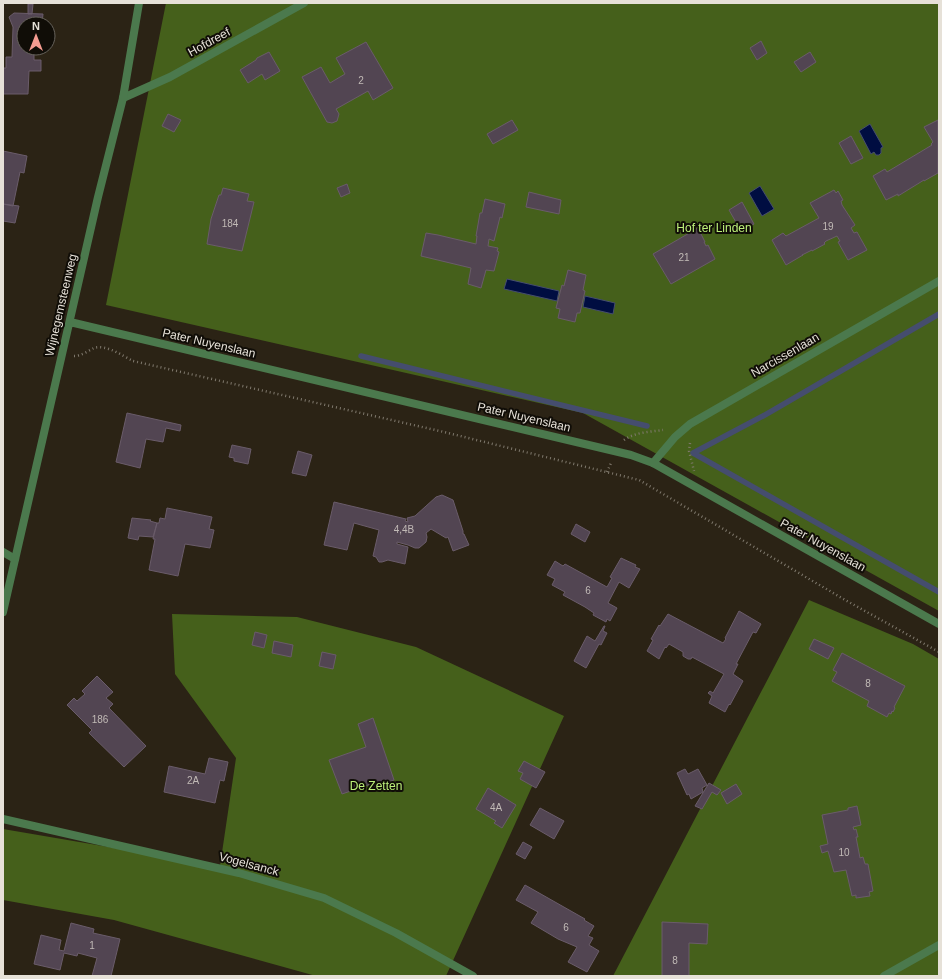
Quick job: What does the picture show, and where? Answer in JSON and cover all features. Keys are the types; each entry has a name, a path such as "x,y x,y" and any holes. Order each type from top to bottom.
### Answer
{"street":[{"name":"Wijnegemsteenweg","path":"3,612 98,197 123,98 139,3"},
{"name":"Hofdreef","path":"123,98 170,78 304,3"},
{"name":"Narcissenlaan","path":"653,463 675,436 690,424 939,281"},
{"name":"Pater Nuyenslaan","path":"70,322 616,451 653,463 687,484 939,624"},
{"path":"3,552 15,559"},
{"name":"Vogelsanck","path":"3,818 239,873 324,898 396,933 473,976"},
{"path":"884,976 939,945"}],"path":[{"path":"63,353 76,357 96,347 107,349 133,361 444,432 639,480 847,601 939,652"},
{"path":"676,501 694,473 694,465 689,451 693,432 690,424"},
{"path":"608,472 616,451 623,441 630,436 665,429"}],"green space":[{"name":"Hof ter Linden","path":"166,3 939,3 939,611 583,413 106,305"},
{"path":"809,600 913,644 939,659 939,976 613,976"},
{"name":"De Zetten","path":"172,614 297,617 416,647 564,716 446,976 316,976 114,920 3,900 3,829 220,866 236,758 175,674"}],"shaded area":[{"path":"870,124 883,147 881,148 881,153 879,155 876,155 874,152 871,154 859,131"},
{"path":"760,186 774,209 762,216 749,193"},
{"path":"507,279 559,291 557,301 504,289"},
{"path":"585,296 615,303 613,314 583,307"}],"building":[{"path":"28,4 33,4 32,14 28,14"},
{"path":"14,13 43,14 43,16 16,16 16,56 34,56 34,60 41,60 41,71 29,71 28,94 3,94 3,68 6,68 6,57 12,57 13,27 9,17"},
{"path":"761,41 767,53 757,60 750,48"},
{"path":"366,42 393,88 373,100 368,91 336,109 339,114 337,121 332,123 327,122 302,77 321,67 330,83 345,74 336,58"},
{"path":"269,52 280,71 265,80 262,74 248,83 240,70 257,58"},
{"path":"810,52 816,62 801,72 794,62"},
{"path":"168,114 181,120 174,132 162,126"},
{"path":"512,120 518,130 493,144 487,134"},
{"path":"938,120 938,173 898,196 898,194 886,200 873,176 885,169 887,172 932,145 931,144 933,142 924,127"},
{"path":"851,136 863,158 851,164 839,143"},
{"path":"3,151 27,156 24,173 20,172 13,206 3,204"},
{"path":"347,184 350,193 341,197 337,188"},
{"path":"223,188 249,194 247,201 254,202 242,251 207,244 211,219 219,195 221,195"},
{"path":"834,190 836,193 838,191 843,200 841,201 842,205 855,225 851,228 854,233 857,232 867,250 848,260 838,242 840,241 837,236 786,265 772,240 783,233 786,236 819,218 810,203"},
{"path":"529,192 561,200 559,214 526,207"},
{"path":"485,199 505,204 494,241 489,239 488,246 498,248 497,251 499,252 494,271 486,270 481,288 468,284 471,268 421,256 426,233 476,244 480,213 482,213"},
{"path":"742,202 754,224 741,231 729,210"},
{"path":"3,204 19,206 15,223 3,221"},
{"path":"698,228 706,246 708,245 715,259 671,284 653,254"},
{"path":"568,270 586,275 583,290 585,291 580,313 577,313 575,322 558,318 560,309 556,308 562,285 564,286"},
{"path":"127,413 181,425 180,431 166,428 163,442 146,439 140,468 116,462"},
{"path":"232,445 251,449 248,464 234,461 234,458 229,457"},
{"path":"298,451 312,455 306,476 292,473"},
{"path":"442,495 453,500 463,534 469,545 453,551 448,537 446,538 431,529 426,533 426,542 419,548 397,542 397,544 408,547 405,564 388,560 379,562 376,557 373,556 379,530 354,523 347,550 324,545 334,502 406,519 405,521 408,522 407,518 415,516 436,497"},
{"path":"167,508 212,517 209,529 214,530 210,548 185,544 178,576 149,570 155,539 153,539 157,523 159,523 160,518 165,519"},
{"path":"132,518 151,520 150,521 157,523 153,537 139,536 138,540 128,538"},
{"path":"576,524 590,532 585,542 571,534"},
{"path":"621,558 636,565 635,567 640,569 629,588 619,582 608,603 617,608 610,621 607,619 606,622 593,615 594,613 585,607 563,595 565,592 552,585 555,579 547,575 555,561 563,566 565,564 607,587 612,578 610,577"},
{"path":"739,611 761,624 756,633 753,632 736,664 738,664 733,674 743,681 725,712 709,703 712,696 708,693 710,691 713,693 724,674 692,657 691,659 688,659 683,656 683,652 669,644 666,648 665,647 659,659 647,651 653,640 651,639 659,625 660,626 668,614 723,643"},
{"path":"604,626 603,631 607,633 601,645 599,644 586,668 574,661 587,636 595,641"},
{"path":"255,632 267,635 264,648 252,645"},
{"path":"814,639 834,648 828,659 809,649"},
{"path":"274,641 293,645 291,657 272,653"},
{"path":"322,652 336,655 333,669 319,666"},
{"path":"842,653 905,686 891,714 889,713 887,717 867,706 869,701 832,681 837,672 833,670"},
{"path":"97,676 113,692 106,698 113,704 109,708 146,746 124,767 89,733 92,730 67,705 74,698 77,701 85,694 82,691"},
{"path":"373,718 394,780 373,788 371,784 342,794 329,760 366,747 358,724"},
{"path":"209,758 228,762 224,781 220,780 215,803 164,792 169,766 205,774"},
{"path":"524,761 545,772 536,788 520,779 523,773 518,771"},
{"path":"685,769 688,774 698,769 707,785 702,788 703,792 691,799 689,794 687,795 677,773"},
{"path":"709,783 721,790 717,795 712,792 702,809 695,806"},
{"path":"736,784 742,794 727,804 721,793"},
{"path":"488,788 516,805 502,828 494,823 496,821 476,809"},
{"path":"857,806 861,825 853,827 854,830 856,829 858,837 856,837 860,858 863,857 865,864 868,864 873,891 869,892 870,896 856,898 856,895 852,896 846,870 834,872 828,851 822,853 820,846 828,844 822,815 848,810 848,808"},
{"path":"540,808 564,821 554,839 530,825"},
{"path":"523,842 532,847 525,859 516,854"},
{"path":"525,885 585,919 584,920 594,926 588,936 593,938 589,945 599,951 587,972 568,962 577,947 558,939 531,923 538,912 516,900"},
{"path":"662,922 708,924 707,944 689,943 689,976 662,976"},
{"path":"71,923 94,929 93,933 120,939 111,976 92,976 97,958 78,953 77,956 64,953 60,970 34,964 41,935 61,940 59,950 64,951"}],"waterway":[{"path":"939,314 763,416 693,453 939,592"},
{"path":"361,356 647,426"}]}
